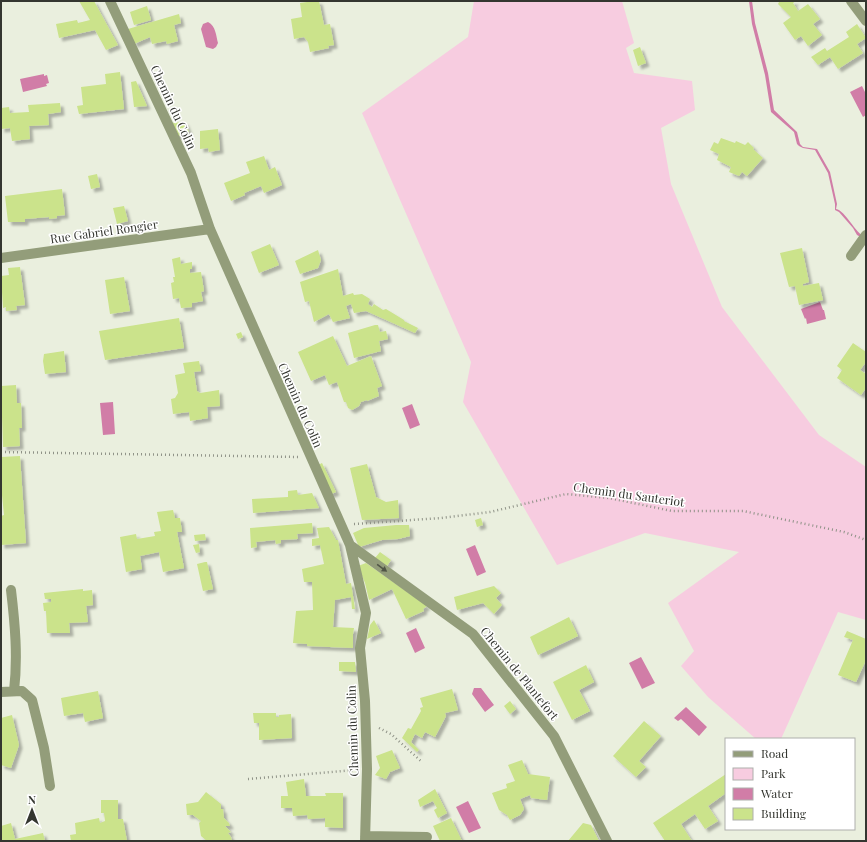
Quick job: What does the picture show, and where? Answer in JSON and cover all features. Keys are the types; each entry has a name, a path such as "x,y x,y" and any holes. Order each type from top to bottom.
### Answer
{"street":[{"name":"Chemin du Colin","path":"110,1 190,173 210,229 310,458 350,545 366,613 360,648 366,723 367,769 365,839"},
{"path":"851,1 866,21"},
{"name":"Rue Gabriel Rongier","path":"1,258 210,229"},
{"path":"851,256 866,236"},
{"name":"Chemin de Plantefort","path":"350,545 473,634 554,736 607,841"},
{"path":"11,590 16,635 16,675 14,692"},
{"path":"1,692 22,692 32,700 44,748 50,786"},
{"path":"365,839 428,837"}],"path":[{"path":"1,452 310,458"},
{"name":"Chemin du Sauteriot","path":"341,525 441,518 490,512 566,494 609,498 672,511 743,511 844,532 866,540"},
{"path":"366,723 391,734 422,762"},
{"path":"248,779 367,769"}],"green space":[{"path":"474,1 622,1 634,43 626,48 634,73 692,81 695,110 661,128 671,184 722,307 819,435 866,467 866,620 838,612 781,738 755,738 708,697 681,666 694,651 668,603 739,552 645,533 557,565 463,402 471,362 362,113 468,37"}],"water":[{"path":"749,1 752,1 755,23 768,73 774,110 797,132 800,144 803,147 817,149 830,172 837,204 836,209 843,214 866,238 866,240 857,235 839,212 835,210 828,173 815,150 803,148 799,146 797,144 794,132 771,112 765,75 752,24"},
{"path":"208,22 213,26 218,43 213,49 206,47 201,29 203,24"},
{"path":"44,74 44,76 47,75 49,83 46,84 47,86 23,92 20,79"},
{"path":"862,86 866,94 866,115 863,117 850,92"},
{"path":"820,302 826,319 807,324 806,318 805,319 801,309"},
{"path":"113,402 115,434 103,435 100,403"},
{"path":"412,404 420,425 410,429 402,408"},
{"path":"475,545 486,572 477,576 466,549"},
{"path":"416,628 425,648 415,653 406,633"},
{"path":"641,657 655,683 642,689 629,663"},
{"path":"474,688 481,688 494,705 485,712 472,694"},
{"path":"686,707 707,727 699,736 681,719 678,721 674,718"},
{"path":"468,801 481,828 469,833 456,807"}],"building":[{"path":"79,1 94,1 118,45 106,50 95,30 59,38 56,24 77,20 78,23 90,20"},
{"path":"319,1 324,25 330,24 334,45 328,46 329,48 310,52 308,42 304,37 294,39 291,19 302,17 300,3"},
{"path":"779,1 796,1 793,3 798,11 808,4 820,19 813,24 822,35 808,46 801,36 795,40 783,23 791,17 778,4"},
{"path":"147,6 151,20 134,25 130,12"},
{"path":"179,14 181,23 174,25 178,41 167,44 166,41 152,44 150,37 134,44 128,29"},
{"path":"857,24 866,38 857,44 863,53 838,69 830,57 818,65 811,57 825,48 827,51 849,37 846,32"},
{"path":"640,47 646,63 638,66 633,50"},
{"path":"120,72 124,109 79,114 77,106 83,105 81,87 106,84 105,74"},
{"path":"136,81 147,106 134,107 131,82"},
{"path":"60,103 61,112 48,114 49,125 29,126 30,139 12,141 10,128 1,129 1,108 9,107 10,113 29,112 28,105"},
{"path":"185,122 189,132 176,137 170,123"},
{"path":"218,129 220,150 209,152 208,148 200,149 200,131"},
{"path":"721,138 735,143 736,141 745,145 748,142 763,158 747,176 742,172 739,176 729,172 731,167 717,160 719,154 710,150 714,142 718,144"},
{"path":"264,156 269,170 275,167 282,185 264,193 261,186 244,193 245,195 231,201 224,183 250,173 246,162"},
{"path":"97,174 100,187 91,189 88,176"},
{"path":"62,189 65,215 49,219 49,217 25,219 25,222 8,222 5,196"},
{"path":"124,206 128,221 117,224 113,208"},
{"path":"270,244 279,265 259,273 251,252"},
{"path":"802,248 809,282 803,284 803,286 819,283 823,300 799,305 795,286 789,287 780,253"},
{"path":"318,250 321,260 318,268 300,274 295,261"},
{"path":"180,257 181,264 192,262 192,269 190,269 190,273 201,272 204,291 201,292 203,301 192,303 192,307 181,308 179,298 173,299 171,283 174,282 173,277 175,277 172,259"},
{"path":"20,267 25,305 16,306 17,310 6,311 6,307 3,308 1,276 9,275 8,268"},
{"path":"338,269 343,296 353,293 354,295 362,294 370,299 368,304 372,307 374,304 383,310 386,309 418,328 415,333 366,311 354,313 351,304 346,306 350,318 333,322 329,314 314,322 309,301 305,302 300,282"},
{"path":"124,277 130,311 110,314 105,280"},
{"path":"179,318 184,348 105,360 99,331"},
{"path":"378,325 380,332 386,331 388,339 379,341 381,351 354,358 348,333"},
{"path":"241,332 243,337 238,339 236,334"},
{"path":"333,336 347,366 371,356 382,386 377,388 379,396 361,402 359,406 352,410 348,408 346,402 344,402 337,382 329,385 325,375 311,381 298,352"},
{"path":"853,343 866,352 866,362 860,370 866,374 866,388 861,395 837,378 842,370 837,366"},
{"path":"64,351 66,372 45,374 43,361 44,354"},
{"path":"199,361 201,371 194,372 197,391 200,393 219,390 220,406 207,407 208,418 190,421 189,412 173,414 171,399 175,398 178,393 175,375 185,373 183,363"},
{"path":"16,385 17,403 21,403 22,428 19,428 20,446 3,447 1,386"},
{"path":"20,456 26,543 1,545 1,516 4,515 1,495 1,457"},
{"path":"322,463 336,492 329,495 316,466"},
{"path":"367,464 376,497 386,502 398,500 399,518 362,520 350,468"},
{"path":"297,490 298,495 312,493 319,508 253,513 252,499 288,497 288,491"},
{"path":"173,510 175,518 180,518 182,532 177,532 184,568 163,572 159,552 140,556 142,569 126,572 120,537 136,534 137,539 155,536 154,532 161,531 157,512"},
{"path":"481,518 483,525 477,527 475,520"},
{"path":"312,523 313,533 297,534 298,539 281,540 281,543 276,544 275,540 256,542 257,547 251,548 250,528"},
{"path":"409,525 410,536 398,539 382,540 359,547 353,533 364,528"},
{"path":"329,527 336,540 338,540 346,584 351,583 355,609 352,609 351,597 335,600 333,627 354,628 353,648 307,646 307,644 293,643 296,611 313,610 312,582 304,582 302,569 324,564 320,545 312,546 312,539 319,538 317,528"},
{"path":"205,534 206,540 195,541 194,535"},
{"path":"199,544 200,552 196,553 193,545"},
{"path":"380,552 391,560 387,566 375,558"},
{"path":"207,562 213,589 203,591 197,564"},
{"path":"366,563 427,606 423,609 424,611 406,619 392,589 369,600 365,583 358,566"},
{"path":"494,586 501,593 496,598 502,605 494,614 483,603 457,610 454,597"},
{"path":"83,589 83,591 92,590 93,605 86,606 88,622 69,623 70,633 47,633 46,611 44,611 43,603 51,602 51,599 45,599 44,593"},
{"path":"569,617 578,636 538,655 530,637"},
{"path":"374,620 381,633 367,639 370,625"},
{"path":"847,631 866,639 866,660 856,682 838,675 853,640 844,637"},
{"path":"339,662 355,662 356,672 339,671"},
{"path":"586,665 594,682 579,690 590,711 572,720 553,682"},
{"path":"452,689 458,710 445,713 446,716 435,737 425,732 422,738 415,734 411,742 419,750 417,752 402,738 408,728 411,729 421,711 420,708 423,707 420,698"},
{"path":"98,691 103,718 85,722 83,713 64,716 61,698"},
{"path":"510,701 516,709 510,714 504,706"},
{"path":"253,713 276,713 276,717 279,717 279,715 291,714 292,738 259,740 259,723 254,723"},
{"path":"12,715 19,745 11,768 1,765 1,718"},
{"path":"644,721 661,736 639,761 646,767 636,777 613,756"},
{"path":"392,750 400,768 390,772 386,779 375,775 380,768 376,756"},
{"path":"522,760 528,774 550,777 547,800 531,798 530,795 520,799 524,809 520,815 510,820 507,815 499,810 492,793 507,788 506,784 515,781 508,765"},
{"path":"725,775 725,794 708,806 718,821 705,829 695,814 681,824 692,841 665,841 653,823"},
{"path":"304,779 306,796 326,796 325,793 343,793 343,828 325,827 325,818 308,819 307,815 293,816 292,808 281,808 281,796 288,796 286,782"},
{"path":"435,789 447,813 438,818 434,810 437,808 433,801 420,807 418,800"},
{"path":"206,792 221,804 224,818 230,826 225,826 231,832 228,833 232,841 207,841 201,836 199,823 201,821 193,815 187,815 186,804 198,802"},
{"path":"101,800 118,800 118,819 123,819 127,841 71,841 70,835 76,834 75,823 99,818 100,823 105,821 104,813 101,813"},
{"path":"451,818 462,841 440,841 433,826"},
{"path":"11,823 15,839 43,833 45,841 1,841 1,826"},
{"path":"583,823 591,825 599,841 568,841"}]}
